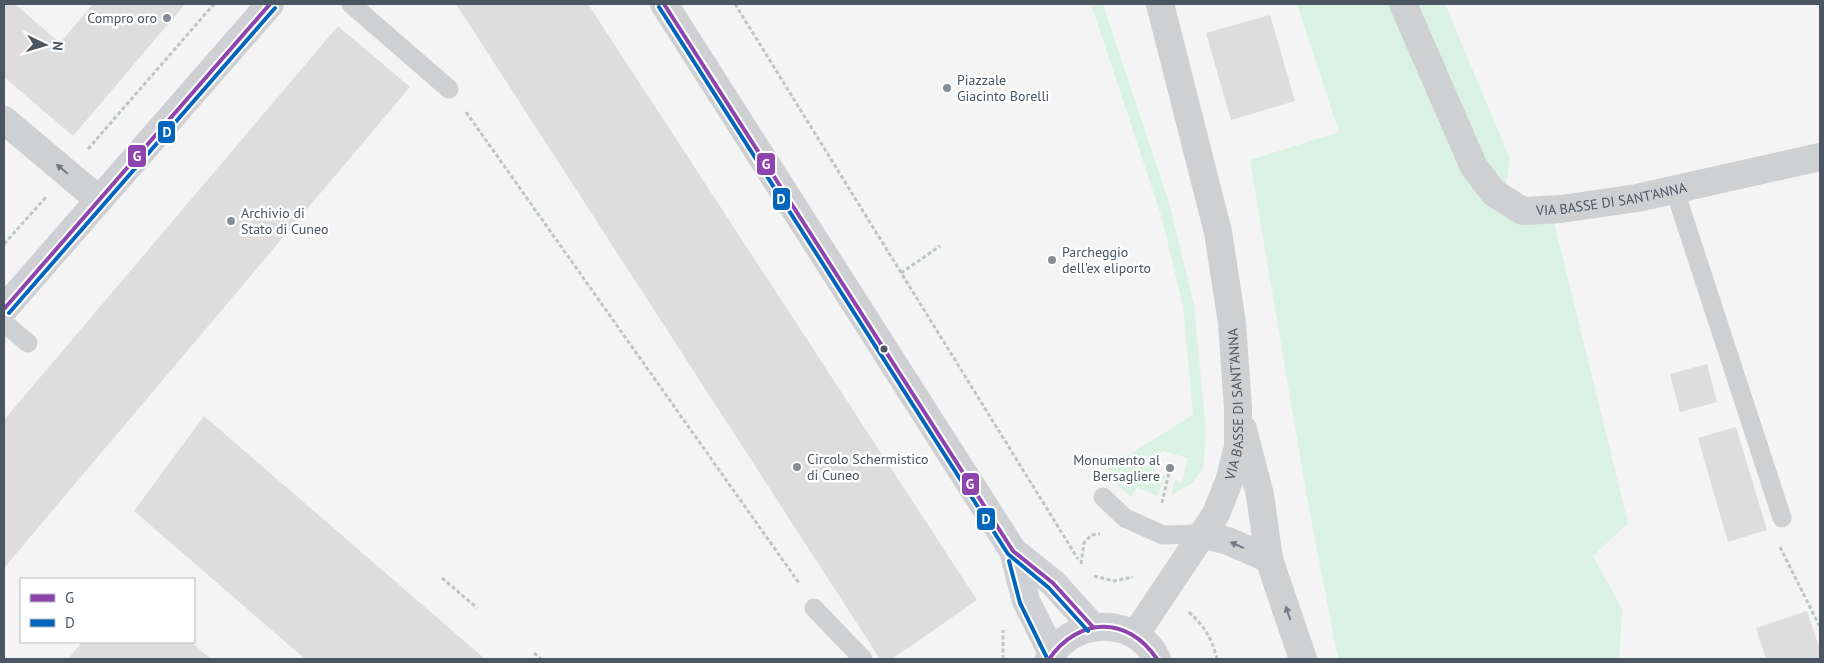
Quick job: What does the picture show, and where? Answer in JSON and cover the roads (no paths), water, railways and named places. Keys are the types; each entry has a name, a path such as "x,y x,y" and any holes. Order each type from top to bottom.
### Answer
{"main road":[{"path":"4,309 270,4"},
{"path":"664,4 1014,552 1026,601 1051,656 1063,641 1077,632 1093,627 1115,627 1135,635 1146,644 1157,659"},
{"path":"1014,552 1053,583 1093,627"}],"street":[{"name":"VIA BASSE DI SANT'ANNA","path":"1135,635 1216,514 1229,481 1238,447 1238,408 1232,323 1218,232 1160,4"},
{"name":"VIA BASSE DI SANT'ANNA","path":"1403,4 1474,167 1494,193 1524,210 1561,209 1637,198 1674,188 1820,157"},
{"path":"4,120 99,200"},
{"path":"1238,408 1260,495 1269,559 1303,659"},
{"path":"1202,534 1228,541 1269,559"}],"lane":[{"path":"351,4 449,89"},
{"path":"1674,188 1782,518"},
{"path":"4,324 28,343"},
{"path":"1103,497 1125,518 1163,535 1202,534"},
{"path":"814,608 863,659"}],"place":[{"name":"Compro oro","path":"167,18"},
{"name":"Piazzale Giacinto Borelli","path":"947,88"},
{"name":"Archivio di Stato di Cuneo","path":"231,221"},
{"name":"Parcheggio dell'ex eliporto","path":"1052,260"},
{"name":"Circolo Schermistico di Cuneo","path":"797,467"},
{"name":"Monumento al Bersagliere","path":"1170,468"}]}
